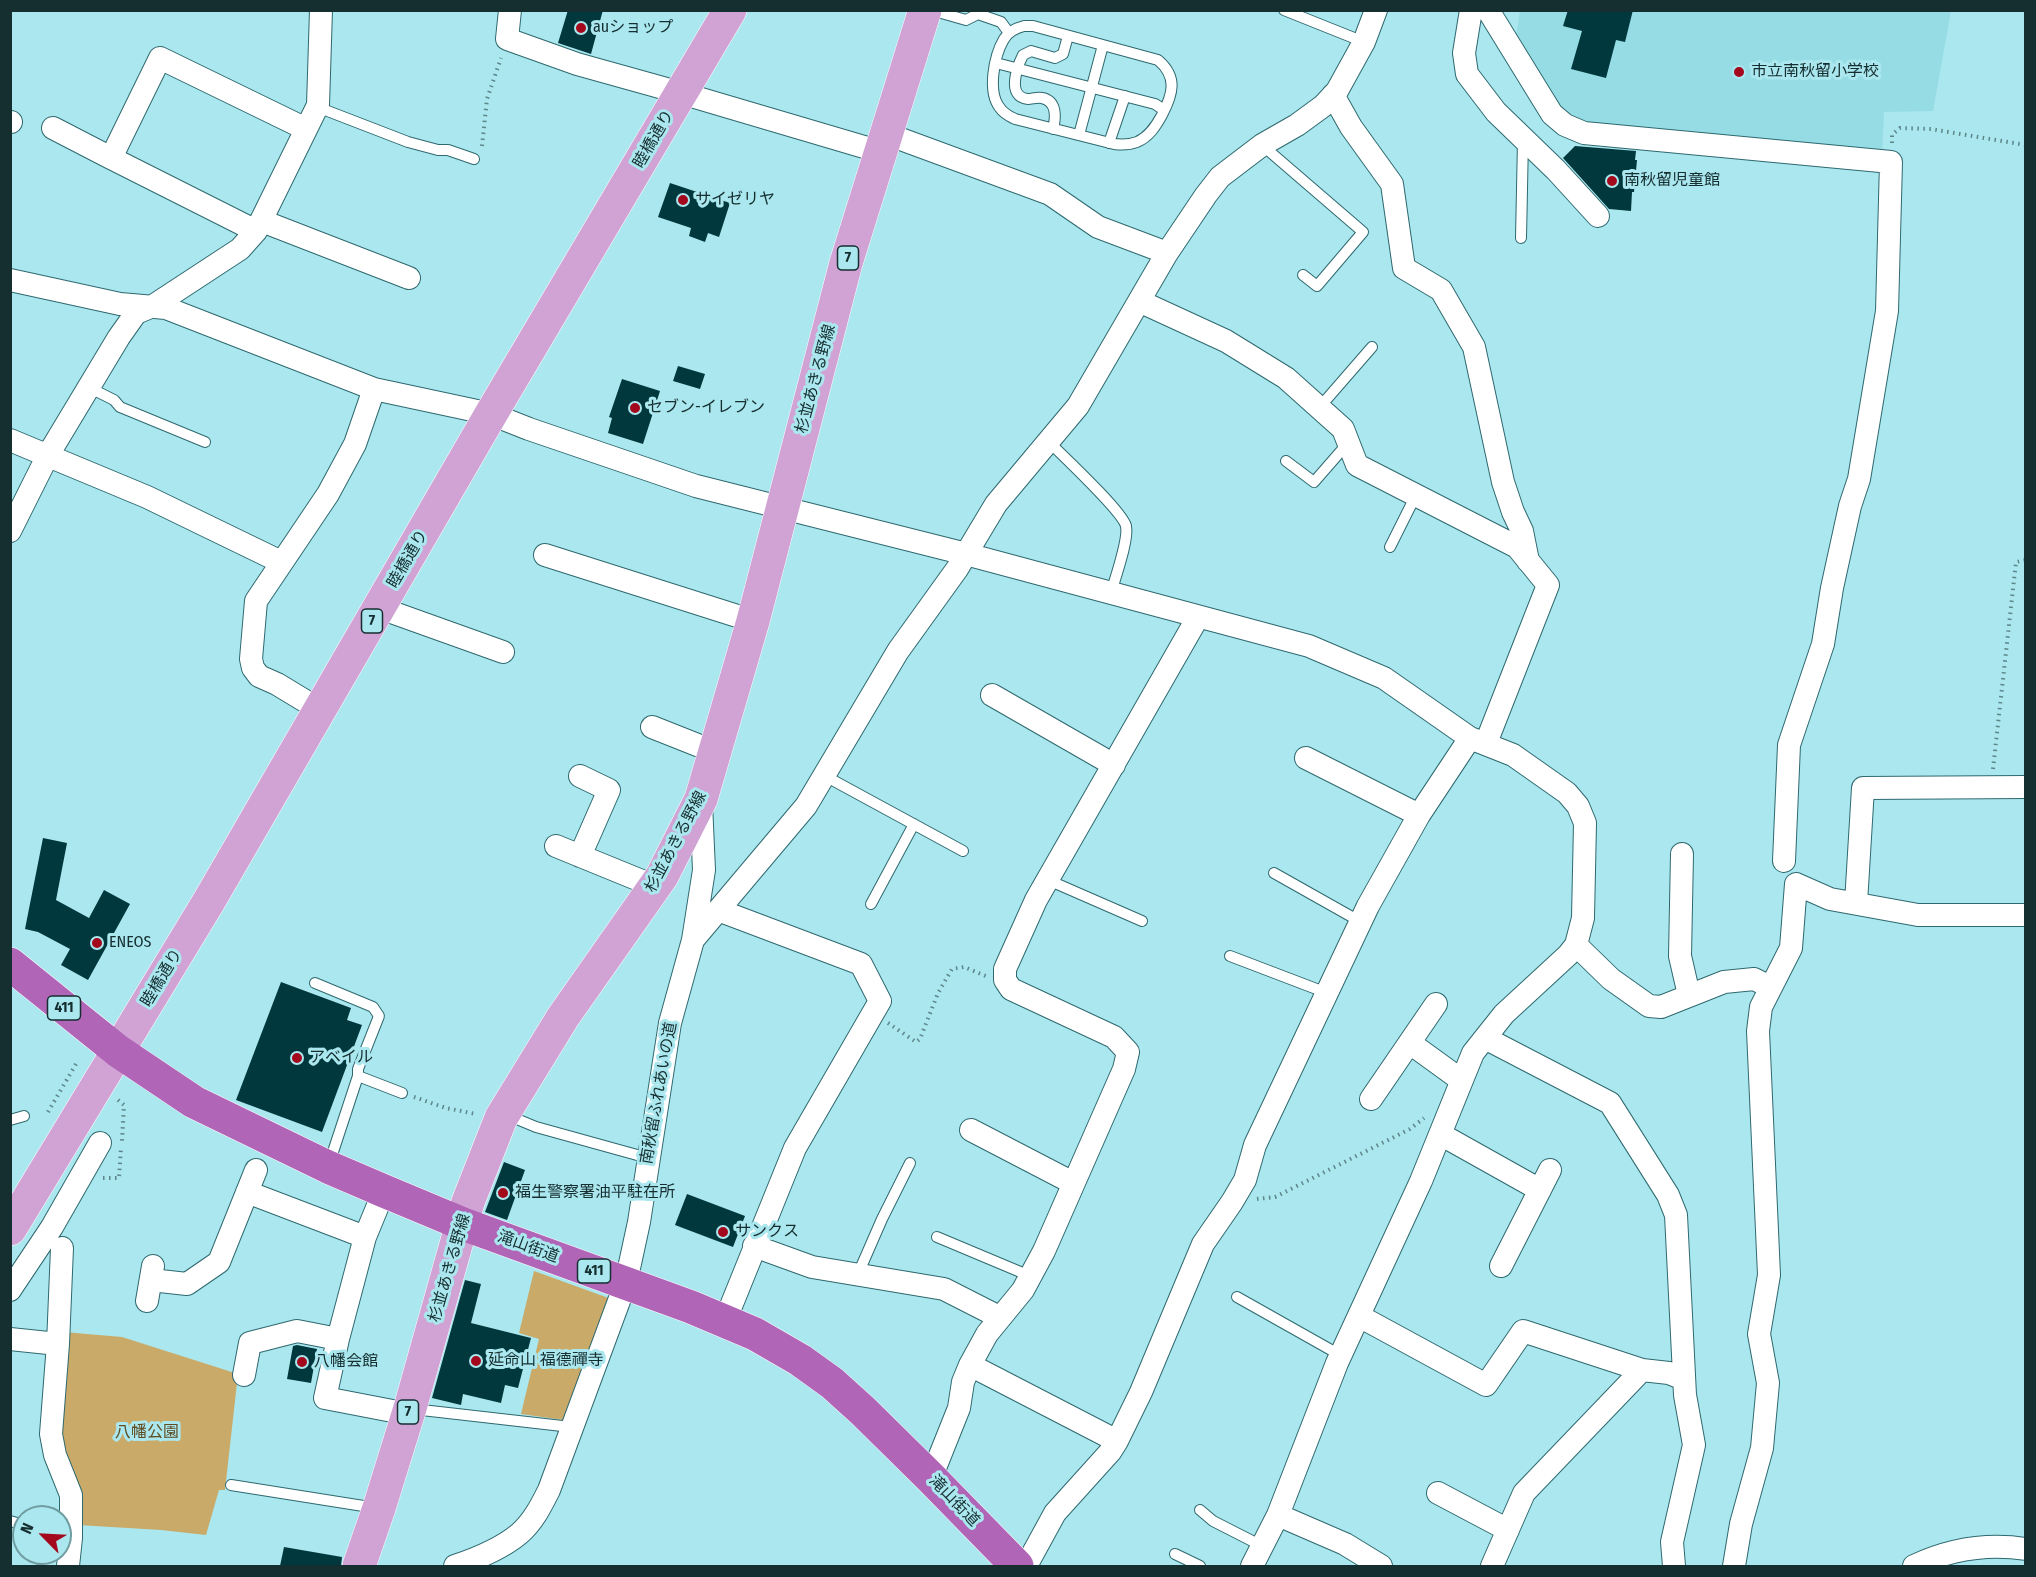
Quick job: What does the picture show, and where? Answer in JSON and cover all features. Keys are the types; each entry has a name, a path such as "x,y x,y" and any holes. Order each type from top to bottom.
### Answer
{"highway":[{"name":"滝山街道","path":"10,964 118,1051 194,1102 328,1167 384,1191 463,1224 626,1282 725,1321 755,1334 800,1360 832,1383 931,1478 1017,1566"}],"main road":[{"name":"睦橋通り","path":"10,1229 320,710 491,414 730,10"},
{"name":"杉並あきる野線","path":"359,1566 409,1411 476,1181 503,1116 563,1017 654,886 701,799 753,621 846,263 925,10"}],"street":[{"path":"10,531 48,455 88,387 136,313 153,306 240,249 259,226 318,105 321,10"},
{"path":"510,10 507,39 577,64 681,93 884,143 1050,194 1098,227 1167,254"},
{"path":"693,940 806,806 898,651 957,569 996,504 1078,405 1183,227 1220,177 1262,145 1323,106 1333,95 1364,42 1376,10"},
{"path":"1471,10 1464,53 1467,74 1496,112 1523,136 1598,216"},
{"path":"1488,10 1552,114 1565,125 1584,133 1891,162 1887,311 1859,479 1850,506 1822,644 1789,745 1784,861"},
{"path":"111,158 160,58 306,129"},
{"path":"1333,95 1351,127 1392,184 1404,268 1441,290 1473,347 1503,482 1522,531 1528,561"},
{"path":"53,128 111,158 259,226 409,278"},
{"path":"10,280 120,304 166,308 374,389 491,414 696,486 966,554 1309,646 1384,678 1478,741 1513,755 1567,793 1578,806 1585,823 1583,918 1576,945 1504,1014 1473,1053 1421,1181 1340,1355 1278,1515 1252,1566"},
{"path":"1026,1566 1055,1513 1110,1452 1117,1441 1141,1392 1203,1244 1245,1180 1255,1145 1361,922 1419,814 1478,741 1548,585 1517,547 1357,465 1343,429 1286,378 1226,341 1139,301"},
{"path":"320,710 260,676 253,668 250,660 256,601 328,494 355,444 374,389"},
{"path":"10,440 147,498 281,562"},
{"path":"545,555 753,621"},
{"path":"380,608 503,652"},
{"path":"931,1478 959,1408 963,1382 970,1365 999,1317 1023,1290 1063,1211 1073,1183 1124,1069 1128,1052 1114,1036 1011,989 1005,980 1005,969 1036,900 1198,617"},
{"path":"992,695 1114,765"},
{"path":"652,727 715,752"},
{"path":"1306,758 1419,814"},
{"path":"580,776 609,790 580,856"},
{"path":"1856,903 1863,788 2025,787"},
{"name":"南秋留ふれあいの道","path":"455,1566 479,1558 519,1534 538,1512 549,1490 626,1282 639,1222 670,1023 693,940 704,870 701,799"},
{"path":"556,846 654,886"},
{"path":"1682,854 1680,956 1689,995"},
{"path":"1734,1566 1741,1524 1762,1448 1768,1383 1759,1334 1769,1275 1758,1031 1761,1007 1791,948 1796,884 1830,899 1917,915 2025,915"},
{"path":"718,910 861,964 880,1001 795,1148 725,1321"},
{"path":"1576,945 1611,979 1649,1006 1661,1007 1724,982 1754,978 1770,987"},
{"path":"1371,1100 1436,1004"},
{"path":"1485,1038 1610,1103 1668,1195 1676,1215 1684,1395 1694,1445 1672,1542 1674,1566"},
{"path":"1410,1043 1461,1080"},
{"path":"971,1130 1073,1183"},
{"path":"1440,1134 1545,1180 1501,1266"},
{"path":"10,1290 52,1227 100,1143"},
{"path":"150,1282 187,1284 219,1262 256,1170"},
{"path":"384,1191 365,1237 338,1339 326,1398 409,1411"},
{"path":"247,1192 365,1237"},
{"path":"754,1246 812,1267 944,1289 999,1317"},
{"path":"62,1248 51,1434 55,1455 70,1495 69,1505"},
{"path":"1359,1316 1486,1384 1523,1331 1642,1370 1669,1373 1684,1379"},
{"path":"244,1375 250,1343 297,1331 338,1339"},
{"path":"10,1339 58,1344"},
{"path":"970,1365 1117,1441"},
{"path":"1492,1566 1524,1493 1642,1370"},
{"path":"1438,1493 1508,1530"},
{"path":"1278,1515 1345,1544 1381,1566"},
{"path":"1914,1566 1963,1549 1996,1546 2025,1549"}],"lane":[{"path":"931,10 966,20 978,14 1001,22 1009,33"},
{"path":"1284,10 1364,42"},
{"path":"1033,26 1068,36 1158,60 1166,67 1172,87 1170,99 1154,128 1146,137 1126,145 1109,143 1016,119 1006,115 999,108 993,88 996,63 1004,39 1009,33 1015,29 1033,26"},
{"path":"1053,129 1056,117 1049,101 1041,98 1025,99 1019,95 1015,87 1017,68 1023,55 1031,51 1055,58 1063,54 1068,36"},
{"path":"1079,135 1103,45"},
{"path":"996,63 1155,104 1164,110"},
{"path":"1109,143 1125,96"},
{"path":"318,105 325,110 408,142 438,150 448,150 474,159"},
{"path":"1521,238 1523,136"},
{"path":"1262,145 1363,232 1317,286 1302,275"},
{"path":"1319,408 1372,347"},
{"path":"88,387 114,400 120,407 206,441"},
{"path":"1048,441 1105,498 1126,524 1126,537 1111,593"},
{"path":"1286,460 1314,482 1348,442"},
{"path":"1390,548 1416,495"},
{"path":"825,776 963,851"},
{"path":"871,904 914,824"},
{"path":"1274,873 1361,922"},
{"path":"1048,880 1142,921"},
{"path":"1230,956 1327,993"},
{"path":"315,983 373,1007 379,1016 358,1069 358,1076 328,1167"},
{"path":"358,1076 402,1094"},
{"path":"10,1120 24,1116"},
{"path":"503,1116 648,1158"},
{"path":"858,1274 910,1163"},
{"path":"937,1237 1030,1276"},
{"path":"1236,1297 1340,1355"},
{"path":"409,1411 571,1427"},
{"path":"231,1485 379,1508"},
{"path":"1200,1510 1213,1521 1262,1546"},
{"path":"1175,1554 1200,1566"}],"path":[{"path":"474,159 481,158 487,99 507,39"},
{"path":"1900,128 1931,129 2025,145"},
{"path":"1991,787 2016,562 2025,560"},
{"path":"871,1017 892,1024 916,1042 920,1039 939,993 952,969 964,968 994,979 1005,980"},
{"path":"402,1094 446,1108 503,1116"},
{"path":"1232,1202 1275,1197 1410,1129 1425,1116"}],"shaded area":[{"name":"市立南秋留小学校","path":"1520,11 1951,11 1933,111 1884,112 1882,156 1586,123 1571,117 1561,108 1516,36"}],"green space":[{"path":"534,1271 614,1300 570,1421 521,1414 539,1339 519,1333"},
{"name":"八幡公園","path":"64,1332 122,1337 238,1374 225,1490 219,1490 206,1535 78,1525 58,1431"}],"building":[{"path":"568,10 603,10 591,54 558,43"},
{"path":"1568,10 1633,10 1625,42 1616,40 1606,78 1571,69 1582,31 1563,26"},
{"path":"1575,146 1636,151 1631,211 1609,209 1563,158"},
{"path":"670,183 730,203 719,237 708,233 705,242 689,236 691,228 658,217"},
{"path":"678,366 705,374 700,389 673,381"},
{"path":"622,379 660,391 643,444 608,433 612,418 609,417"},
{"path":"43,838 67,843 56,900 89,918 104,890 130,904 88,980 61,965 70,949 38,932 25,929"},
{"path":"281,982 351,1008 347,1020 362,1025 322,1132 236,1100"},
{"path":"504,1162 525,1170 507,1220 485,1212"},
{"path":"687,1194 745,1216 733,1247 675,1225"},
{"path":"465,1280 481,1284 471,1323 531,1338 518,1388 505,1385 501,1403 463,1394 461,1405 432,1398"},
{"name":"八幡会館","path":"293,1346 317,1349 311,1383 287,1379"},
{"path":"284,1547 342,1557 341,1566 280,1566"}],"place":[{"name":"auショップ","path":"581,28"},
{"name":"市立南秋留小学校","path":"1739,72"},
{"name":"南秋留児童館","path":"1612,181"},
{"name":"サイゼリヤ","path":"683,200"},
{"name":"セブン-イレブン","path":"635,408"},
{"name":"ENEOS","path":"97,943"},
{"name":"アベイル","path":"297,1058"},
{"name":"福生警察署油平駐在所","path":"503,1193"},
{"name":"サンクス","path":"723,1232"},
{"name":"延命山 福德禪寺","path":"476,1361"},
{"name":"八幡会館","path":"302,1362"}]}
